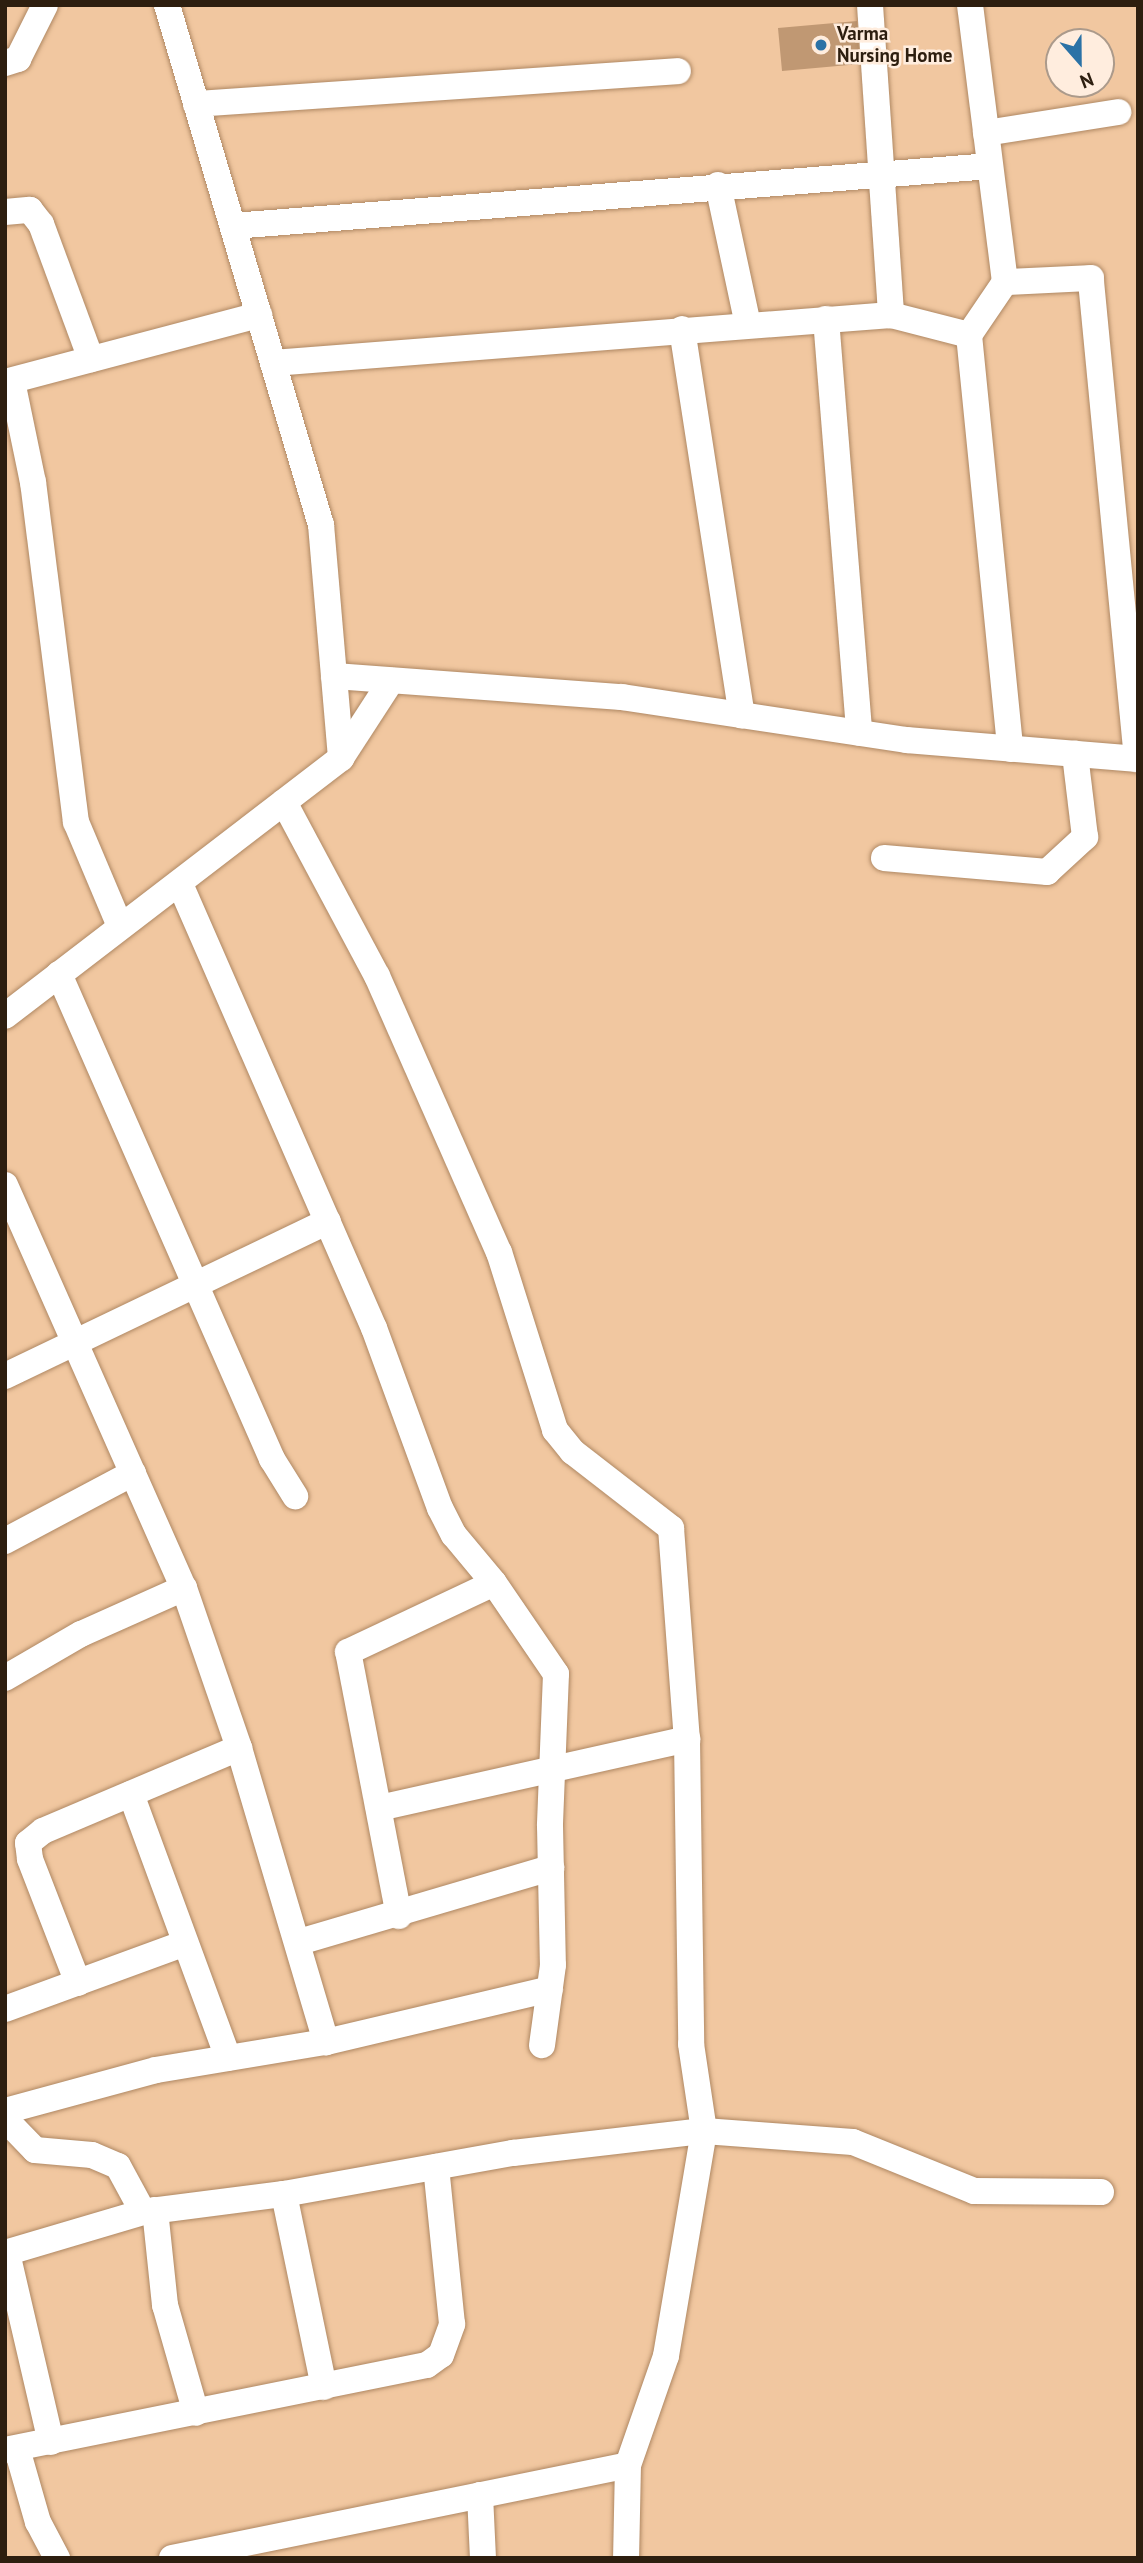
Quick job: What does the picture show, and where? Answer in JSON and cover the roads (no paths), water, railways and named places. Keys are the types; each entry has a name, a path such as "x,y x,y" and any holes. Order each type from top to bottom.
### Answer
{"street":[{"path":"5,62 18,59 45,5"},
{"path":"167,5 321,525 341,758"},
{"path":"870,5 891,315"},
{"path":"970,5 1005,282 969,335 1010,749"},
{"path":"196,103 678,71"},
{"path":"986,132 1118,112"},
{"path":"233,226 718,184 990,166"},
{"path":"718,184 748,325"},
{"path":"5,212 30,210 41,224 91,359"},
{"path":"334,676 622,697 859,733 1137,759 1091,278 1005,282"},
{"path":"120,926 76,822 33,482 8,381 259,315"},
{"path":"273,362 891,315 969,335"},
{"path":"826,319 859,733"},
{"path":"682,329 741,715"},
{"path":"5,1016 341,758 391,681"},
{"path":"884,858 1047,872 1085,837 1075,754"},
{"path":"284,802 377,976 499,1252 555,1430 573,1452 671,1528 687,1739 691,2044 704,2131 666,2356 628,2465 626,2558"},
{"path":"180,884 374,1328 440,1508 454,1535 494,1583 556,1674 550,1989 542,2045"},
{"path":"59,974 272,1458 295,1496"},
{"path":"5,1185 184,1588 239,1748 299,1942 326,2042"},
{"path":"5,1376 197,1287 328,1221"},
{"path":"5,1541 133,1473"},
{"path":"399,1916 348,1652 494,1583"},
{"path":"5,1678 81,1634 184,1588"},
{"path":"379,1808 687,1739"},
{"path":"78,1983 30,1859 28,1843 44,1831 239,1748"},
{"path":"131,1794 228,2058"},
{"path":"299,1942 399,1916 551,1868"},
{"path":"5,2009 185,1943"},
{"path":"196,2413 165,2305 149,2211 118,2166 92,2155 35,2150 6,2110 105,2081 326,2042 550,1989"},
{"path":"51,2442 6,2253 149,2211 284,2194 513,2153 704,2131 853,2143 974,2191 1101,2192"},
{"path":"57,2558 38,2522 11,2450 413,2371 440,2355 449,2342 452,2324 436,2167"},
{"path":"284,2194 324,2387"},
{"path":"172,2558 628,2465"},
{"path":"480,2494 483,2558"}],"place":[{"name":"Varma Nursing Home","path":"821,45"}]}
